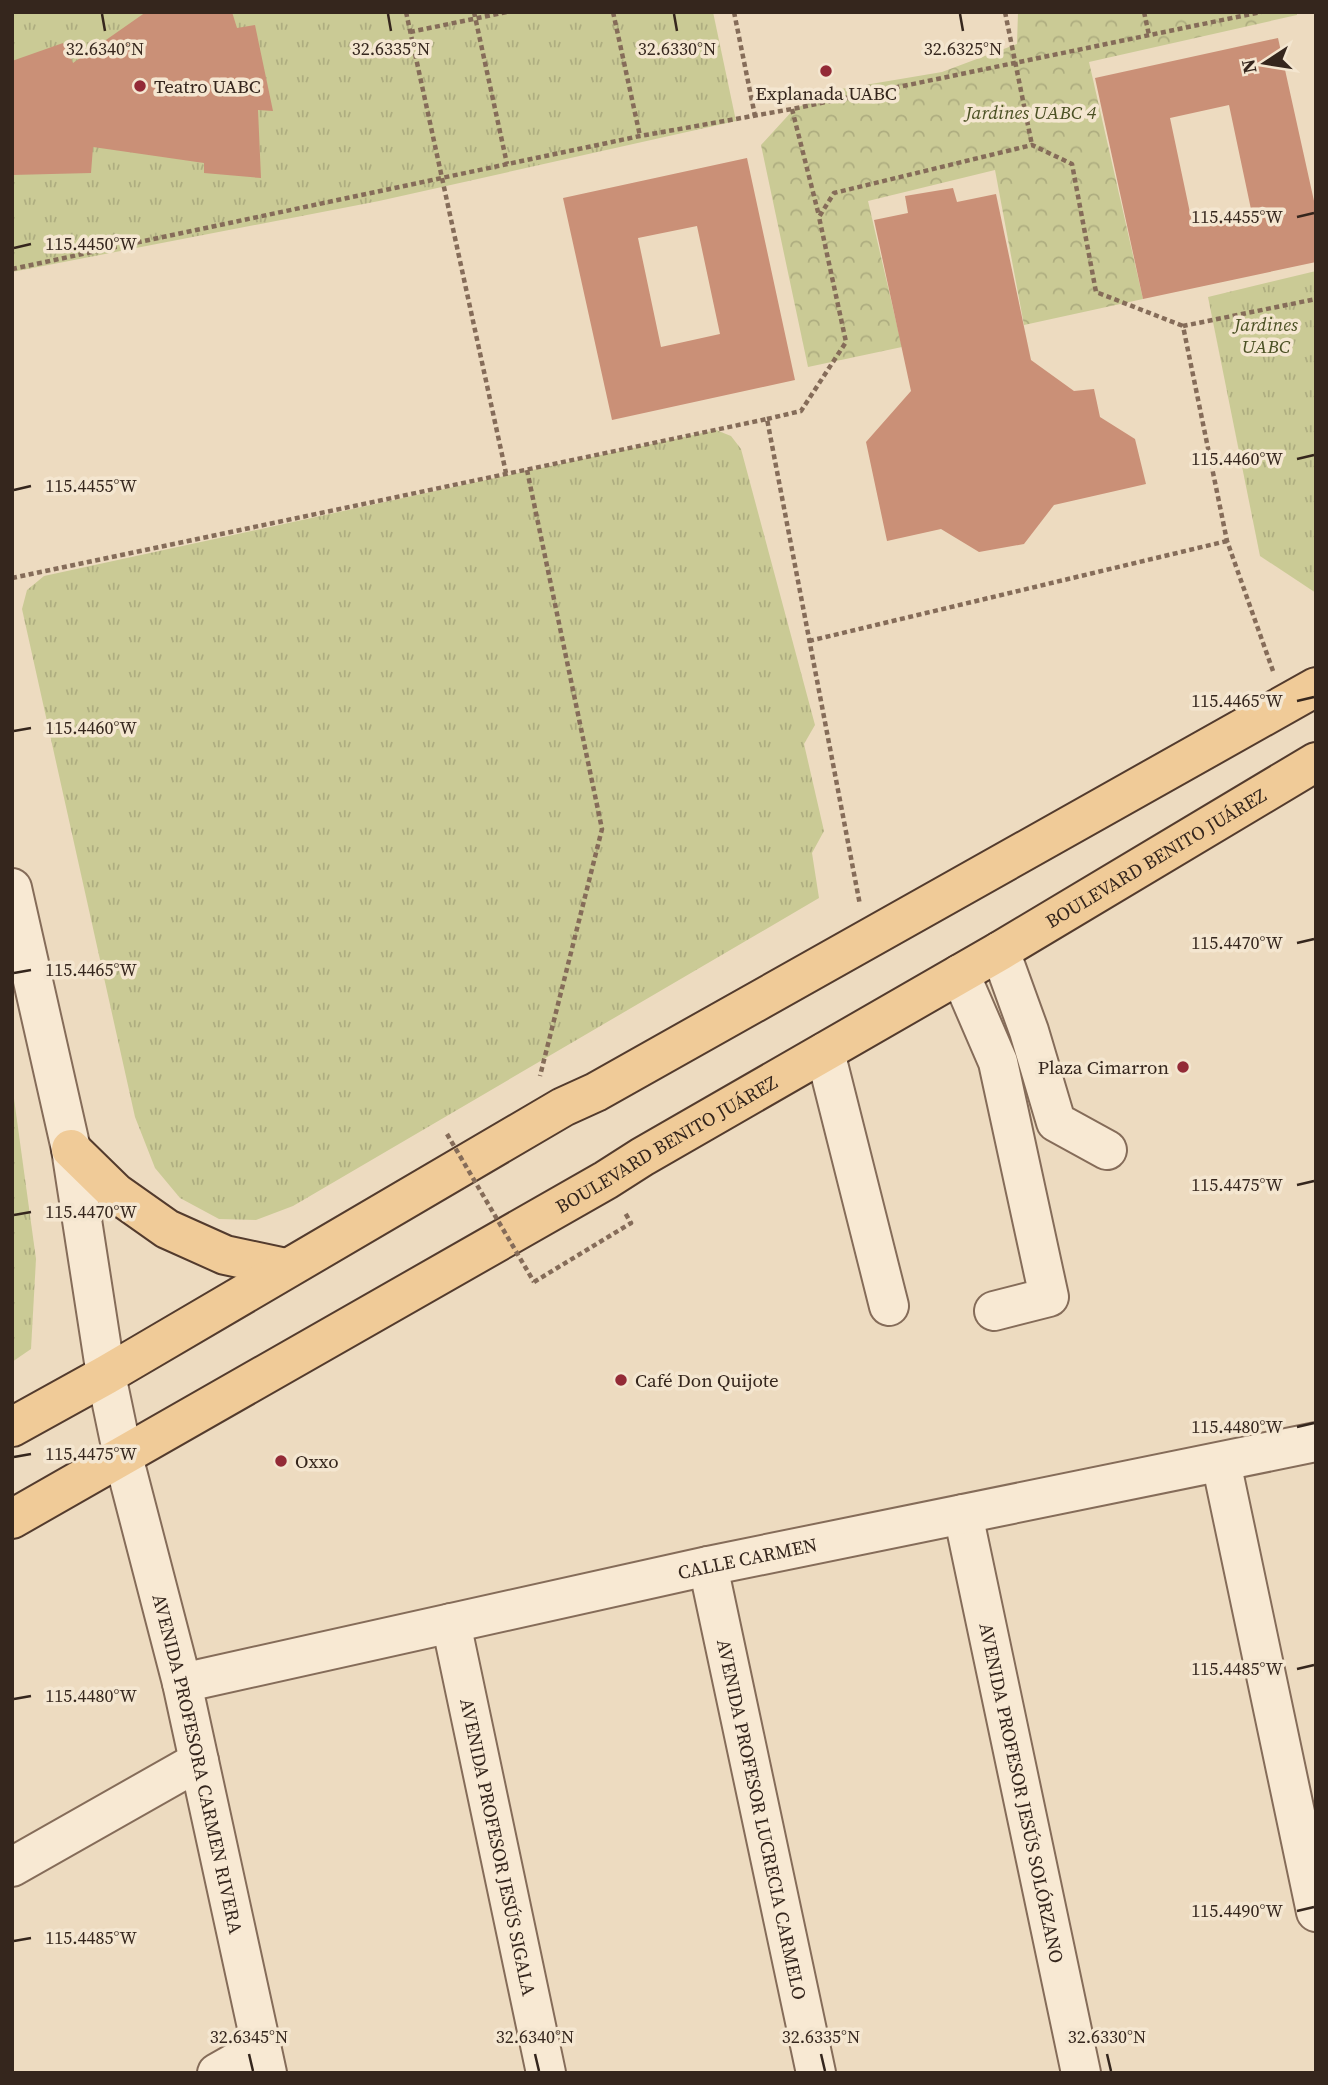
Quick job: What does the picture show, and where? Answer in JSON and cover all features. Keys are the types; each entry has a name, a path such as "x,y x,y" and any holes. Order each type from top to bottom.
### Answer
{"main road":[{"path":"12,1427 106,1375 564,1107 596,1092 1300,696"},
{"name":"BOULEVARD BENITO JUÁREZ","path":"12,1519 606,1180 1000,951 1316,761"},
{"path":"71,1149 116,1193 167,1229 225,1255 286,1268"}],"street":[{"name":"AVENIDA PROFESORA CARMEN RIVERA","path":"12,888 71,1149 106,1375 123,1455 182,1683 264,2060"},
{"path":"1000,951 1029,1031 1056,1122 1107,1150"},
{"path":"960,974 998,1062 1049,1297 994,1311"},
{"path":"825,1052 889,1306"},
{"name":"CALLE CARMEN","path":"182,1683 708,1566 1316,1442"},
{"path":"1221,1462 1316,1912"},
{"name":"AVENIDA PROFESOR JESÚS SOLÓRZANO","path":"963,1514 1081,2073"},
{"name":"AVENIDA PROFESOR LUCRECIA CARMELO","path":"708,1566 816,2073"},
{"name":"AVENIDA PROFESOR JESÚS SIGALA","path":"451,1623 546,2073"},
{"path":"12,1867 199,1761"},
{"path":"217,2073 264,2060"}],"path":[{"path":"406,12 506,474"},
{"path":"474,12 507,164"},
{"path":"410,32 507,12"},
{"path":"613,12 640,136"},
{"path":"734,12 755,116"},
{"path":"1004,12 1032,145"},
{"path":"1144,12 1149,35"},
{"path":"12,269 640,136 792,109 1261,12"},
{"path":"12,578 800,411 846,342 792,109"},
{"path":"819,217 834,193 1032,145 1072,164 1096,292 1183,326 1316,299"},
{"path":"1183,326 1227,541 1300,696"},
{"path":"766,419 867,940"},
{"path":"527,470 601,829 542,1074"},
{"path":"809,641 1227,541"},
{"path":"447,1134 534,1282 631,1223"}],"green space":[{"path":"12,12 713,12 736,121 379,201 12,272"},
{"name":"Jardines UABC 4","path":"1018,12 1297,12 1297,15 1089,62 1143,299 1024,325 995,170 868,201 902,347 808,367 761,145 794,109 841,89 942,72 1017,44"},
{"name":"Jardines UABC","path":"1316,271 1316,593 1260,556 1208,297"},
{"path":"716,430 731,436 741,449 815,725 804,744 824,831 812,853 819,898 293,1206 256,1220 219,1219 180,1198 155,1168 135,1117 22,609 27,590 44,576"},
{"path":"12,1084 36,1259 31,1349 12,1362"}],"building":[{"name":"Teatro UABC","path":"146,12 232,12 237,28 255,25 273,111 258,110 261,178 204,173 204,163 93,147 91,173 12,175 12,61 63,43 73,63"},
{"path":"1278,38 1316,210 1316,262 1143,299 1095,78","holes":["1229,105 1252,214 1193,227 1170,118"]},
{"path":"747,158 795,380 612,420 563,198","holes":["697,226 720,334 661,347 638,238"]},
{"path":"953,188 957,202 996,194 1031,360 1074,391 1094,389 1100,417 1135,439 1146,484 1054,505 1024,544 979,552 941,529 887,541 866,442 911,391 874,220 908,213 905,196"}],"place":[{"name":"Explanada UABC","path":"826,71"},
{"name":"Teatro UABC","path":"140,86"},
{"name":"Plaza Cimarron","path":"1183,1067"},
{"name":"Café Don Quijote","path":"621,1380"},
{"name":"Oxxo","path":"281,1461"}]}
